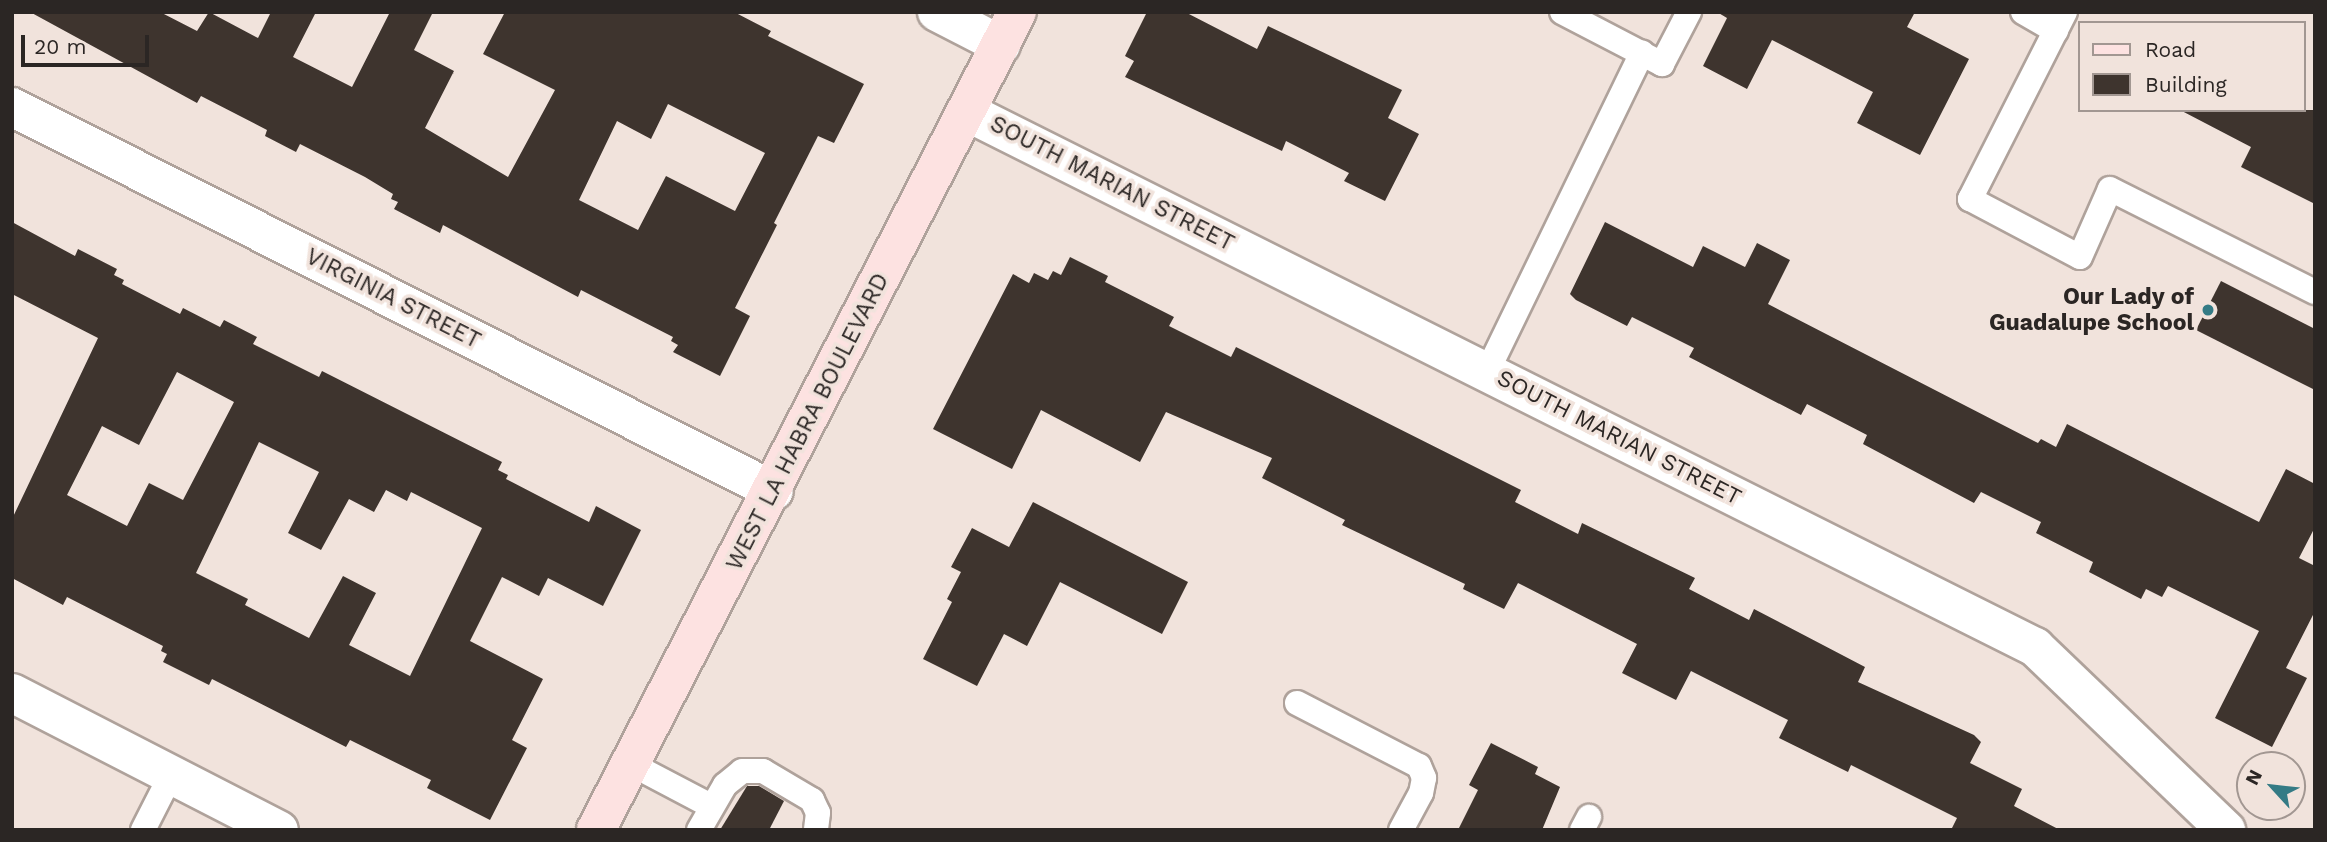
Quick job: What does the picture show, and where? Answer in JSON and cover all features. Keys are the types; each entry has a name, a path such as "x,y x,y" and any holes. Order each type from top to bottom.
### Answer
{"main road":[{"name":"WEST LA HABRA BOULEVARD","path":"597,829 774,491 1009,28"}],"street":[{"path":"937,12 1009,28"},
{"name":"VIRGINIA STREET","path":"12,107 774,491"},
{"name":"SOUTH MARIAN STREET","path":"967,111 2035,647 2226,830"},
{"path":"12,693 277,829"}],"lane":[{"path":"1562,12 1652,58"},
{"path":"1487,372 1652,58 1689,12"},
{"path":"2023,12 2060,21 1970,199 2080,257 2110,189 2315,292"},
{"path":"1297,703 1419,766 1424,778 1421,793 1401,830"},
{"path":"631,764 711,806"},
{"path":"699,830 711,806 741,771 763,771 812,800 818,813 816,830"},
{"path":"143,830 172,775"}],"building":[{"path":"30,12 160,12 197,31 209,12 258,38 271,12 316,12 293,57 352,87 390,12 433,12 414,50 454,71 425,128 508,177 555,90 483,54 505,12 734,12 771,31 768,36 864,84 834,143 818,136 774,223 777,225 735,308 750,316 720,376 673,352 678,345 671,341 673,337 581,290 578,297 443,225 440,233 394,209 398,202 391,199 393,194 365,177 300,144 296,152 265,136 267,130 201,96 197,103","holes":["668,104 765,153 735,211 666,176 638,230 579,200 617,121 651,139"]},
{"path":"1147,12 1185,12 1257,49 1268,26 1402,90 1388,118 1419,134 1385,201 1344,181 1349,173 1286,141 1282,151 1125,77 1134,61 1125,56"},
{"path":"1717,12 1915,12 1907,27 1969,59 1920,155 1857,123 1873,92 1772,40 1747,89 1703,66 1727,18"},
{"path":"2315,110 2315,204 2241,167 2251,147 2184,112"},
{"path":"12,222 75,256 78,249 117,269 114,275 124,280 122,284 180,314 183,308 220,327 224,320 257,337 253,344 319,377 322,371 502,462 498,470 508,475 506,479 589,522 596,506 641,530 603,606 548,578 539,596 502,577 470,641 543,679 512,740 527,748 490,820 427,788 431,780 350,740 346,747 212,679 209,685 163,662 167,654 161,651 163,646 67,597 63,605 12,578 12,519 98,338 12,294","holes":["177,372 234,402 183,500 149,483 127,526 67,495 102,426 139,445","259,442 319,472 288,533 321,550 349,499 374,512 386,490 407,501 411,492 482,528 410,676 349,645 376,593 343,576 309,638 245,605 248,599 196,573"]},
{"path":"1605,222 1693,267 1703,246 1745,267 1757,243 1790,260 1768,304 2038,443 2041,439 2056,447 2067,424 2259,522 2286,469 2315,484 2315,527 2299,558 2315,566 2315,611 2286,668 2307,678 2272,747 2215,718 2259,631 2168,586 2162,597 2146,589 2141,599 2089,572 2093,562 2036,533 2041,522 1981,492 1974,503 1863,444 1867,435 1807,404 1801,415 1689,357 1694,348 1632,317 1627,326 1576,300 1570,294"},
{"path":"1070,257 1108,276 1105,282 1174,317 1169,326 1231,357 1236,347 1521,490 1515,502 1578,534 1582,523 1695,578 1689,589 1749,620 1754,609 1865,667 1858,682 1974,735 1981,742 1970,763 2022,789 2014,806 2060,830 1951,830 1957,818 1851,765 1848,772 1779,738 1788,720 1691,671 1676,700 1622,673 1637,644 1518,583 1504,609 1463,589 1465,584 1342,525 1345,520 1262,478 1272,458 1166,412 1140,462 1041,410 1012,469 933,429 1013,274 1029,283 1034,273 1048,280 1053,271 1061,275"},
{"path":"2221,281 2315,329 2315,390 2196,330"},
{"path":"1033,502 1188,582 1162,634 1060,582 1027,646 1004,634 977,686 923,659 952,602 947,599 961,572 951,567 972,528 1009,547"},
{"path":"1491,743 1538,767 1535,774 1560,787 1542,830 1458,830 1478,790 1469,785"},
{"path":"747,786 759,786 784,801 769,830 720,830"}],"place":[{"name":"Our Lady of Guadalupe School","path":"2208,310"}]}
